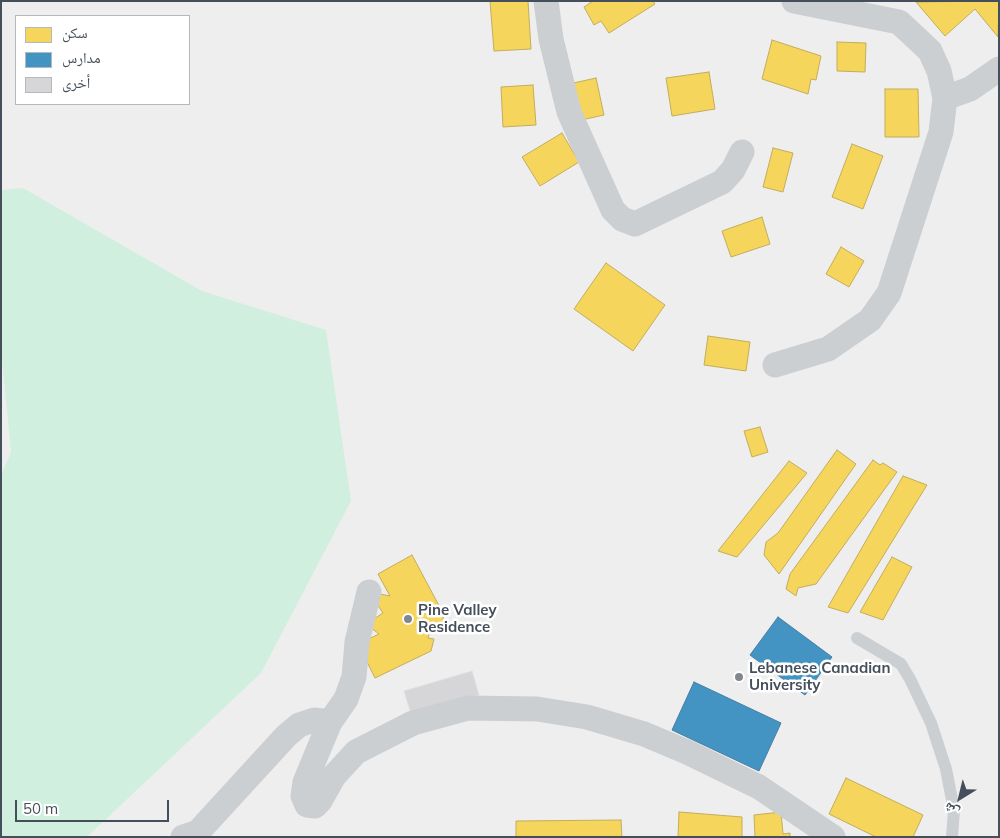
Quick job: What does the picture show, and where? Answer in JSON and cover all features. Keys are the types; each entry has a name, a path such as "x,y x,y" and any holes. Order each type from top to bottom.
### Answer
{"street":[{"path":"546,1 551,39 570,112 612,210 622,219 635,224 722,182 733,170 742,152"},
{"path":"775,365 828,349 870,320 889,293 941,132 945,98 939,71 930,51 899,22 794,1"},
{"path":"945,98 970,89 999,68"},
{"path":"369,592 357,642 354,677 346,699 330,722 305,782 304,801 311,807 320,800 334,776 356,752 385,735 413,723 468,708 537,709 587,717 644,734 687,752 758,787 833,837"},
{"path":"183,837 198,832 286,736 299,725 314,720 330,722"}],"lane":[{"path":"857,638 901,664 910,679 931,723 946,769 954,810 952,837"}],"green space":[{"path":"23,188 202,291 326,330 351,501 261,673 87,837 1,837 1,476 11,452 1,349 1,190"}],"building: سكن":[{"path":"490,1 528,1 531,49 494,51"},
{"path":"593,1 653,1 655,4 609,33 601,21 594,25 584,7"},
{"path":"999,1 998,37 975,9 945,36 916,2"},
{"path":"772,40 821,56 816,80 811,79 808,94 762,79"},
{"path":"837,42 866,43 865,72 837,71"},
{"path":"709,72 715,109 672,116 666,78"},
{"path":"596,78 604,115 577,121 569,84"},
{"path":"533,85 536,125 503,127 501,87"},
{"path":"885,89 918,89 919,137 885,137"},
{"path":"562,133 579,162 540,186 522,157"},
{"path":"852,144 883,156 863,209 832,197"},
{"path":"773,148 793,153 783,192 763,187"},
{"path":"762,217 770,244 731,257 722,231"},
{"path":"841,247 864,261 849,287 826,274"},
{"path":"606,263 665,305 633,351 574,309"},
{"path":"708,336 750,342 746,371 704,365"},
{"path":"760,427 768,452 752,457 744,431"},
{"path":"837,450 856,464 779,574 764,555 766,542 778,533"},
{"path":"873,460 880,465 883,463 897,472 816,584 798,588 796,596 786,589 790,574"},
{"path":"789,461 807,473 737,557 718,551"},
{"path":"903,476 927,485 848,613 828,607"},
{"name":"Pine Valley Residence","path":"412,555 444,615 441,626 432,623 428,638 434,639 431,651 375,678 358,644 379,634 366,624 383,613 373,598 380,594 390,596 378,574"},
{"path":"892,557 912,567 883,620 860,612"},
{"path":"846,778 923,815 913,837 876,837 829,814"},
{"path":"679,812 742,817 742,837 678,837"},
{"path":"781,812 783,834 790,833 790,837 755,837 754,815"},
{"path":"621,820 622,837 516,837 516,821"}],"building: مدارس":[{"path":"778,617 832,657 805,695 750,655"},
{"path":"694,682 781,723 759,771 672,730"}],"building: أخرى":[{"path":"472,671 479,695 411,714 404,691"}],"place":[{"name":"Pine Valley Residence","path":"408,619"},
{"name":"Lebanese Canadian University","path":"739,677"}]}
